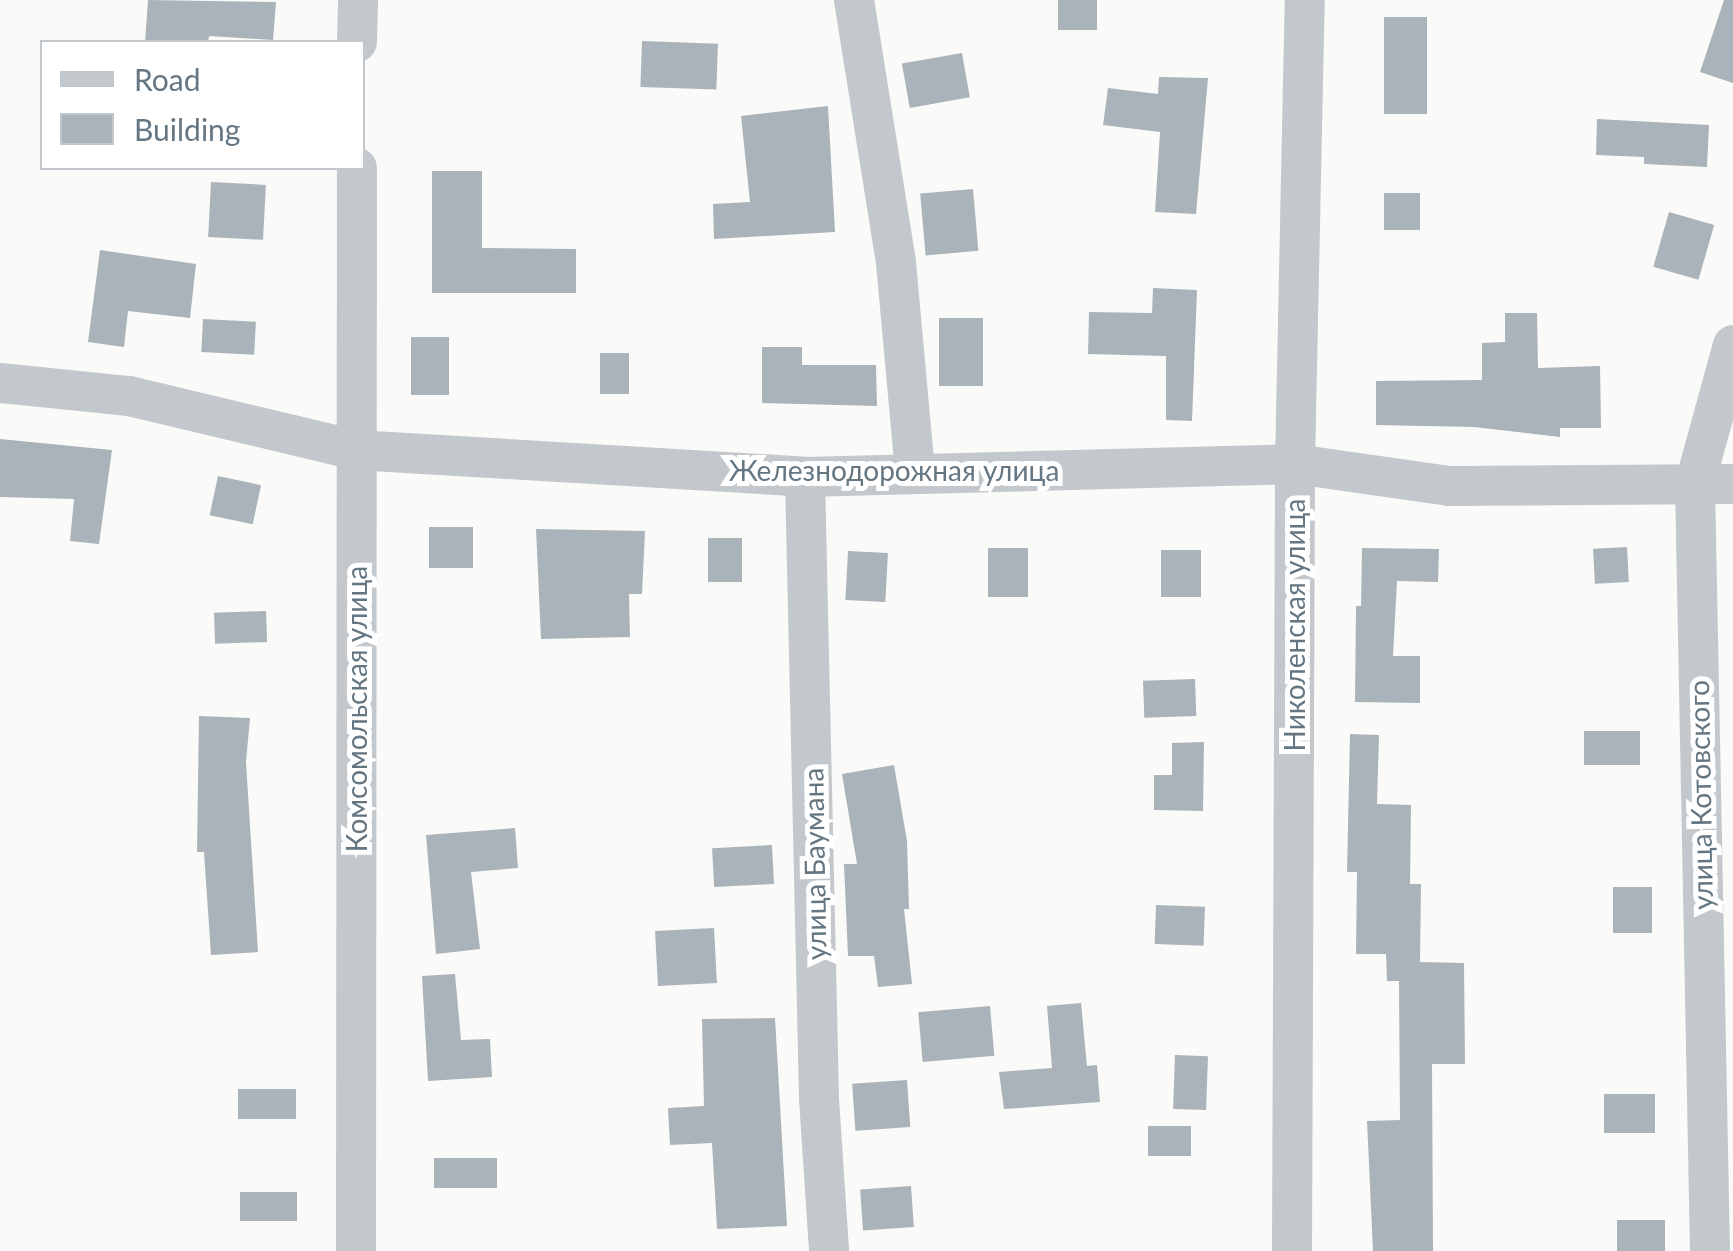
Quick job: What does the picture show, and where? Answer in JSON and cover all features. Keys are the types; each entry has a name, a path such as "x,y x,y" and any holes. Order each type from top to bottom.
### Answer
{"street":[{"path":"358,0 358,40"},
{"path":"854,0 896,263 916,472"},
{"name":"Николенская улица","path":"1292,1251 1295,464 1305,0"},
{"name":"Комсомольская улица","path":"356,1251 357,170"},
{"name":"улица Котовского","path":"1710,1251 1714,484 1733,345"},
{"name":"Железнодорожная улица","path":"0,383 129,396 356,450 805,477 1295,464 1449,486 1714,484"},
{"name":"улица Баумана","path":"805,477 820,1099 829,1251"}],"building":[{"path":"148,0 276,2 273,40 209,36 208,40 145,40"},
{"path":"1058,0 1097,0 1097,30 1058,30"},
{"path":"1724,0 1733,0 1733,83 1700,72"},
{"path":"1384,17 1427,17 1427,114 1384,114"},
{"path":"642,41 718,44 716,90 640,87"},
{"path":"962,53 970,97 910,108 902,64"},
{"path":"1159,77 1208,78 1196,214 1155,212 1160,132 1103,125 1108,88 1158,94"},
{"path":"828,106 835,232 714,239 713,204 750,202 741,116"},
{"path":"1597,119 1709,125 1707,167 1644,164 1644,157 1596,155"},
{"path":"432,171 482,171 482,248 576,249 576,293 432,293"},
{"path":"211,182 266,185 263,240 208,237"},
{"path":"973,189 978,251 926,255 920,194"},
{"path":"1384,193 1420,193 1420,230 1384,230"},
{"path":"1669,212 1714,225 1698,280 1653,267"},
{"path":"100,250 196,264 190,318 128,311 124,347 88,342"},
{"path":"1153,288 1197,290 1192,421 1166,420 1166,356 1088,354 1089,312 1152,313"},
{"path":"1505,313 1537,313 1538,368 1600,366 1601,428 1560,428 1560,437 1474,427 1376,425 1376,381 1482,380 1482,343 1505,342"},
{"path":"939,318 983,318 983,386 939,386"},
{"path":"203,319 256,322 254,355 201,352"},
{"path":"411,337 449,337 449,395 411,395"},
{"path":"762,347 802,347 802,365 876,365 877,406 762,403"},
{"path":"600,353 629,353 629,394 600,394"},
{"path":"0,439 112,450 99,544 70,541 74,499 0,497"},
{"path":"218,476 261,485 253,524 210,515"},
{"path":"429,527 473,527 473,568 429,568"},
{"path":"536,529 645,531 642,594 629,594 630,637 541,639"},
{"path":"708,538 742,538 742,582 708,582"},
{"path":"1627,547 1629,582 1595,584 1593,549"},
{"path":"988,548 1028,548 1028,597 988,597"},
{"path":"1362,548 1439,549 1438,582 1397,581 1393,656 1420,656 1420,703 1355,702 1356,606 1361,606"},
{"path":"1161,550 1201,550 1201,597 1161,597"},
{"path":"848,551 888,553 885,602 845,600"},
{"path":"266,611 267,642 215,644 214,613"},
{"path":"1195,679 1196,716 1144,718 1143,681"},
{"path":"199,716 250,718 246,762 258,952 211,955 204,852 197,852"},
{"path":"1584,731 1640,731 1640,765 1584,765"},
{"path":"1350,734 1379,735 1377,804 1411,805 1410,884 1421,884 1420,962 1464,963 1465,1064 1432,1064 1433,1251 1373,1251 1367,1121 1400,1120 1399,981 1387,981 1386,954 1356,954 1357,872 1347,872"},
{"path":"1204,742 1203,811 1154,810 1154,775 1172,775 1172,743"},
{"path":"894,765 907,841 909,909 904,909 912,984 878,987 874,956 848,956 844,864 857,864 842,774"},
{"path":"515,828 518,868 471,872 480,949 436,954 426,835"},
{"path":"772,845 774,884 714,887 712,848"},
{"path":"1613,887 1652,887 1652,933 1613,933"},
{"path":"1156,905 1205,907 1204,946 1155,944"},
{"path":"714,928 717,983 658,986 655,931"},
{"path":"455,974 461,1040 490,1039 492,1077 428,1081 422,976"},
{"path":"1081,1003 1087,1066 1097,1065 1100,1102 1004,1109 999,1072 1052,1068 1047,1006"},
{"path":"990,1006 994,1056 923,1062 918,1012"},
{"path":"775,1018 787,1226 717,1229 712,1143 670,1145 668,1108 704,1106 702,1019"},
{"path":"1175,1055 1208,1056 1206,1110 1173,1109"},
{"path":"907,1080 910,1127 855,1131 852,1084"},
{"path":"238,1089 296,1089 296,1119 238,1119"},
{"path":"1604,1094 1655,1094 1655,1133 1604,1133"},
{"path":"1148,1126 1191,1126 1191,1156 1148,1156"},
{"path":"434,1158 497,1158 497,1188 434,1188"},
{"path":"911,1186 914,1227 863,1230 860,1190"},
{"path":"240,1192 297,1192 297,1221 240,1221"},
{"path":"1617,1220 1665,1220 1665,1251 1617,1251"}]}
